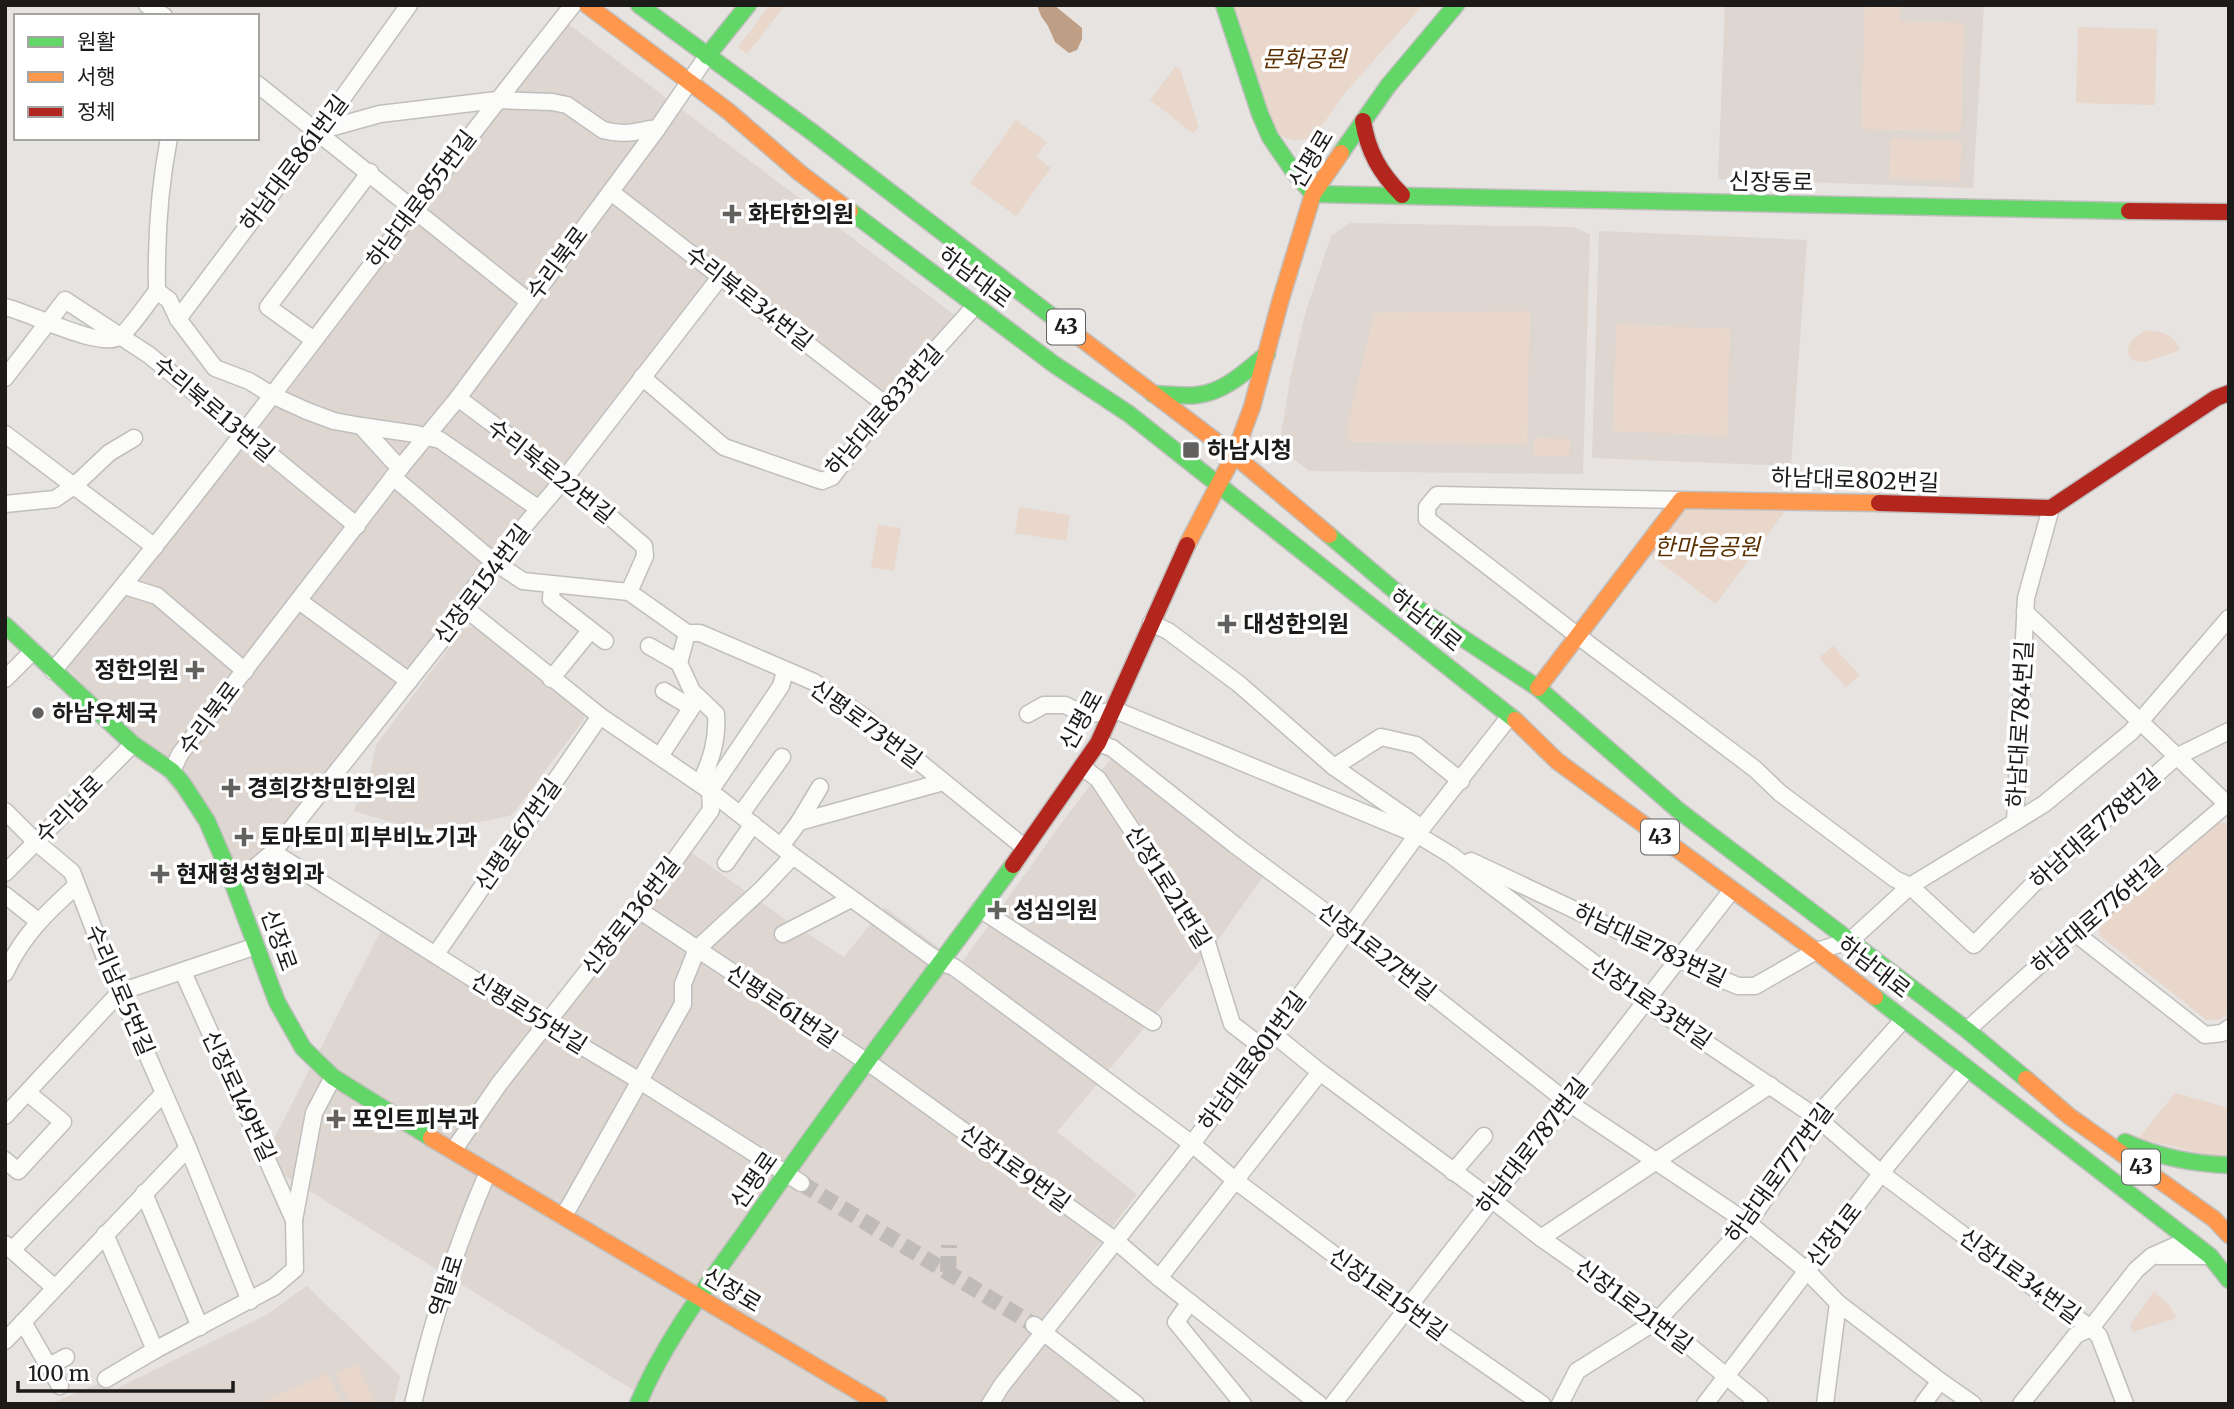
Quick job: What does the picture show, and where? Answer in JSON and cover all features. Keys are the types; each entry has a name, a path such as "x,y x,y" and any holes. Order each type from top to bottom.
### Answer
{"main road":[{"name":"하남대로","path":"587,5 690,82 800,173 975,306 1055,365 1115,403 1510,716 1557,761 1816,951 2210,1256 2229,1280"},
{"name":"하남대로","path":"639,5 832,147 1234,455 1408,603 1538,688 1678,810 1967,1030 2069,1116 2214,1219 2229,1235"},
{"path":"707,56 748,5"},
{"path":"1224,5 1270,137 1313,194"},
{"name":"신평로","path":"638,1404 659,1358 785,1174 1026,848 1098,743 1195,526 1234,455 1252,407 1313,194 1388,86 1457,5"},
{"path":"1363,121 1365,139 1374,163 1402,195"},
{"name":"신장동로","path":"1313,194 1876,208 2229,212"},
{"path":"1153,394 1198,395 1212,391 1234,380 1267,354"},
{"path":"2051,508 2216,398 2229,393"},
{"path":"1538,688 1681,500"},
{"name":"하남대로802번길","path":"1681,500 1799,500 2051,508"},
{"name":"신장로","path":"5,625 133,744 172,771 207,821 277,1002 294,1035 309,1055 333,1077 879,1404"},
{"path":"2069,1116 2157,1156 2185,1162 2229,1165"},
{"path":"2188,1240 2229,1208"},
{"path":"2210,1256 2229,1240"}],"street":[{"name":"하남대로861번길","path":"178,319 319,131 409,5"},
{"name":"하남대로855번길","path":"53,671 125,586 497,100 573,5"},
{"name":"수리북로","path":"172,771 180,754 397,472 458,398 657,129 707,56"},
{"path":"259,86 528,301"},
{"path":"319,131 380,114 497,100 567,105 603,130 637,132 657,129"},
{"path":"5,307 20,310 47,324 109,340 120,336 157,291 156,249 161,178 169,140"},
{"path":"314,340 268,307 370,173"},
{"name":"수리북로34번길","path":"611,192 886,405"},
{"name":"신장로154번길","path":"232,881 245,876 273,852 466,609 465,600 494,562 565,478 721,276"},
{"path":"157,291 169,300 178,319 215,368 334,421 440,440 539,509"},
{"name":"수리북로13번길","path":"47,324 65,300 149,355 357,526"},
{"name":"하남대로833번길","path":"642,377 724,447 822,481 832,477 886,405 975,306"},
{"path":"5,378 47,324"},
{"name":"수리북로22번길","path":"458,398 565,478 644,546 645,556 629,592"},
{"path":"361,426 393,461 397,472 494,562 523,581 629,592"},
{"path":"5,434 155,547"},
{"path":"5,504 55,499 75,486 109,453 134,438"},
{"path":"1681,500 1437,495 1427,507 1427,519 1755,769 1780,793 1818,822 1895,879 1910,886"},
{"name":"하남대로784번길","path":"1850,941 1910,886 2015,822 2026,598 2051,508"},
{"path":"552,585 551,599 605,641"},
{"path":"125,586 157,596 245,671"},
{"name":"신평로73번길","path":"629,592 687,633 700,633 814,682 864,717 1026,848"},
{"path":"299,601 409,681"},
{"path":"466,609 600,716 705,787 851,899 940,962"},
{"path":"2025,612 2228,804"},
{"path":"2015,822 2044,804 2130,732 2229,618"},
{"name":"신장1로33번길","path":"1151,623 1168,631 1239,684 1334,767 1644,1001 1816,1117 1882,1174"},
{"path":"551,679 590,631"},
{"path":"679,663 687,633"},
{"path":"649,646 679,663 692,691 716,714 717,730 705,787"},
{"path":"5,678 33,652"},
{"name":"신장로136번길","path":"453,1151 499,1084 593,964 639,911 711,810 705,787 781,686 785,671"},
{"path":"664,691 684,703 698,698"},
{"path":"660,756 698,698"},
{"path":"1028,714 1045,705 1065,705 1083,714 1115,710 1420,832"},
{"name":"신평로67번길","path":"436,954 600,716"},
{"name":"하남대로801번길","path":"990,1404 1039,1329 1116,1241 1192,1144 1420,832 1510,716"},
{"name":"하남대로778번길","path":"1910,886 1974,945 2040,877 2176,757 2229,731"},
{"path":"1334,767 1381,737 1416,745 1461,780"},
{"name":"신장1로27번길","path":"1098,743 1112,748 1566,1101 1748,1223 1806,1270 1838,1303 1973,1404"},
{"name":"수리남로","path":"5,873 133,744"},
{"path":"726,863 782,757"},
{"name":"신장1로21번길","path":"1082,767 1098,779 1207,943 1232,1024 1262,1047"},
{"path":"800,822 943,782"},
{"path":"787,851 820,787"},
{"name":"하남대로776번길","path":"1967,1030 2075,933 2228,804"},
{"name":"수리남로5번길","path":"5,811 72,872 250,1301"},
{"name":"신평로61번길","path":"640,1080 682,1004 683,984 697,948 761,890 787,851"},
{"name":"신평로55번길","path":"273,852 801,1183"},
{"name":"하남대로783번길","path":"1451,855 1466,859 1738,986 1755,986 1816,951 1850,941"},
{"path":"5,973 38,921 76,886"},
{"name":"하남대로787번길","path":"1333,1404 1732,890"},
{"path":"5,895 38,921"},
{"path":"783,934 851,899"},
{"path":"979,909 1153,1022"},
{"name":"신평로61번길","path":"639,911 868,1062"},
{"path":"2075,933 2204,1035 2225,1030"},
{"path":"5,1116 120,992 256,946"},
{"name":"신장1로15번길","path":"940,962 954,967 1192,1144 1236,1181 1406,1309 1542,1404"},
{"name":"신장로149번길","path":"183,972 294,1220"},
{"name":"하남대로777번길","path":"1560,1404 1577,1371 1658,1320 1748,1223 1795,1156 1816,1117 1903,1019"},
{"name":"신장1로21번길","path":"1272,1033 1541,1238 1658,1320 1760,1404"},
{"name":"신장1로9번길","path":"868,1062 1116,1241 1319,1404"},
{"name":"신장1로","path":"1705,1404 1806,1270 1967,1069"},
{"path":"1160,1278 1320,1072"},
{"path":"106,1379 155,1350 250,1301 274,1287 295,1269 294,1220 314,1113 333,1077"},
{"path":"562,1216 640,1080"},
{"path":"1541,1238 1770,1085"},
{"path":"5,1160 18,1171 63,1122 28,1093"},
{"path":"55,1288 8,1247 164,1093"},
{"path":"1453,1172 1484,1136"},
{"path":"5,1341 188,1148"},
{"name":"역말로","path":"418,1402 454,1262 488,1172"},
{"name":"신장1로34번길","path":"1882,1174 2091,1328 2099,1336 2124,1404"},
{"path":"144,1193 200,1327"},
{"path":"104,1234 155,1350"},
{"path":"2021,1404 2076,1335 2091,1328 2136,1270 2152,1256 2188,1240"},
{"path":"2152,1256 2210,1256"},
{"path":"1190,1302 1176,1322 1243,1404"},
{"path":"1825,1404 1838,1303"},
{"path":"23,1322 60,1386"},
{"path":"1039,1329 1136,1404"},
{"path":"49,1366 66,1357"},
{"path":"1923,1404 1940,1381"}],"shaded area":[{"path":"1037,5 1054,5 1082,28 1082,39 1077,50 1069,53 1055,42"},
{"path":"1725,5 1984,5 1973,188 1718,179"},
{"path":"563,20 956,316 887,398 721,273 294,822 246,867 238,870 135,742 65,665"},
{"path":"1350,223 1573,227 1590,234 1583,474 1309,471 1279,447 1305,314 1331,236"},
{"path":"1599,231 1807,240 1791,466 1592,458"},
{"path":"475,626 583,708 584,719 512,815 451,828 414,829 354,811 357,803 365,799 376,745 463,629"},
{"path":"1115,753 1269,868 1221,936 1057,1132 1137,1194 1041,1321 1146,1404 656,1404 262,1162 389,915 557,1021 685,848 789,922 844,957 884,907 961,964"},
{"path":"307,1286 400,1376 394,1404 50,1404 104,1381 106,1387 116,1389 266,1315"}],"green space":[{"path":"770,5 785,5 747,54 738,47"},
{"name":"문화공원","path":"1229,5 1423,5 1345,93 1318,131 1308,139 1294,141 1277,135"},
{"path":"1865,5 1900,5 1900,21 1964,23 1961,132 1861,129"},
{"path":"2078,27 2157,29 2155,105 2076,103"},
{"path":"1176,66 1180,69 1199,128 1193,133 1150,100"},
{"path":"1016,120 1047,142 1036,157 1051,168 1016,216 970,183"},
{"path":"1891,138 1962,141 1960,182 1889,178"},
{"path":"1530,311 1527,444 1349,442 1346,433 1374,313"},
{"path":"1616,324 1730,329 1727,436 1613,431"},
{"path":"2144,331 2166,334 2180,350 2145,362 2132,360 2129,347 2136,336"},
{"path":"1534,438 1570,439 1569,456 1533,456"},
{"name":"한마음공원","path":"1686,506 1788,507 1716,604 1650,555"},
{"path":"1019,507 1070,515 1066,541 1015,533"},
{"path":"878,525 901,528 894,571 871,567"},
{"path":"1833,646 1859,675 1846,687 1819,658"},
{"path":"2219,823 2229,823 2229,1012 2219,1020 2207,1020 2099,935 2100,924"},
{"path":"2175,1093 2229,1108 2229,1160 2139,1138"},
{"path":"2154,1291 2170,1306 2176,1318 2133,1332 2130,1325"},
{"path":"357,1364 376,1404 350,1404 336,1374"},
{"path":"327,1373 343,1404 258,1404"}],"tunnel":[{"path":"801,1183 1034,1325"},
{"path":"948,1272 949,1245"}],"traffic: fast":[{"path":"639,5 812,132 1075,334"},
{"path":"707,56 748,5"},
{"path":"1224,5 1270,137 1313,194"},
{"path":"1341,153 1388,86 1456,5"},
{"path":"1313,194 2129,211"},
{"path":"850,211 1055,365 1129,414 1515,720"},
{"path":"1153,394 1192,396 1217,390 1235,380 1267,354"},
{"path":"1329,535 1408,602 1538,688 1678,810 1967,1030 2026,1079"},
{"path":"5,625 133,744 172,771 183,784 207,821 277,1002 303,1048 333,1077 431,1138"},
{"path":"638,1404 661,1357 704,1290 847,1089 1013,865"},
{"path":"1875,997 2210,1256 2229,1280"},
{"path":"2125,1142 2176,1159 2229,1165"}],"traffic: slow":[{"path":"587,5 728,111 800,173 850,211"},
{"path":"1187,545 1234,455 1252,407 1313,194 1341,153"},
{"path":"1075,334 1234,455 1329,535"},
{"path":"1538,688 1681,500 1879,503"},
{"path":"1515,720 1557,761 1875,997"},
{"path":"2026,1079 2069,1116 2214,1219 2229,1235"},
{"path":"431,1138 879,1404"}],"traffic: jam":[{"path":"1363,121 1376,161 1387,179 1402,195"},
{"path":"2129,211 2229,212"},
{"path":"1879,503 2051,508 2216,398 2229,393"},
{"path":"1013,865 1098,743 1187,545"}],"place":[{"name":"화타한의원","path":"732,214"},
{"name":"하남시청","path":"1191,450"},
{"name":"대성한의원","path":"1227,624"},
{"name":"정한의원","path":"195,670"},
{"name":"하남우체국","path":"38,713"},
{"name":"경희강창민한의원","path":"231,788"},
{"name":"토마토미 피부비뇨기과","path":"244,837"},
{"name":"현재형성형외과","path":"160,874"},
{"name":"성심의원","path":"997,910"},
{"name":"포인트피부과","path":"336,1119"}]}
